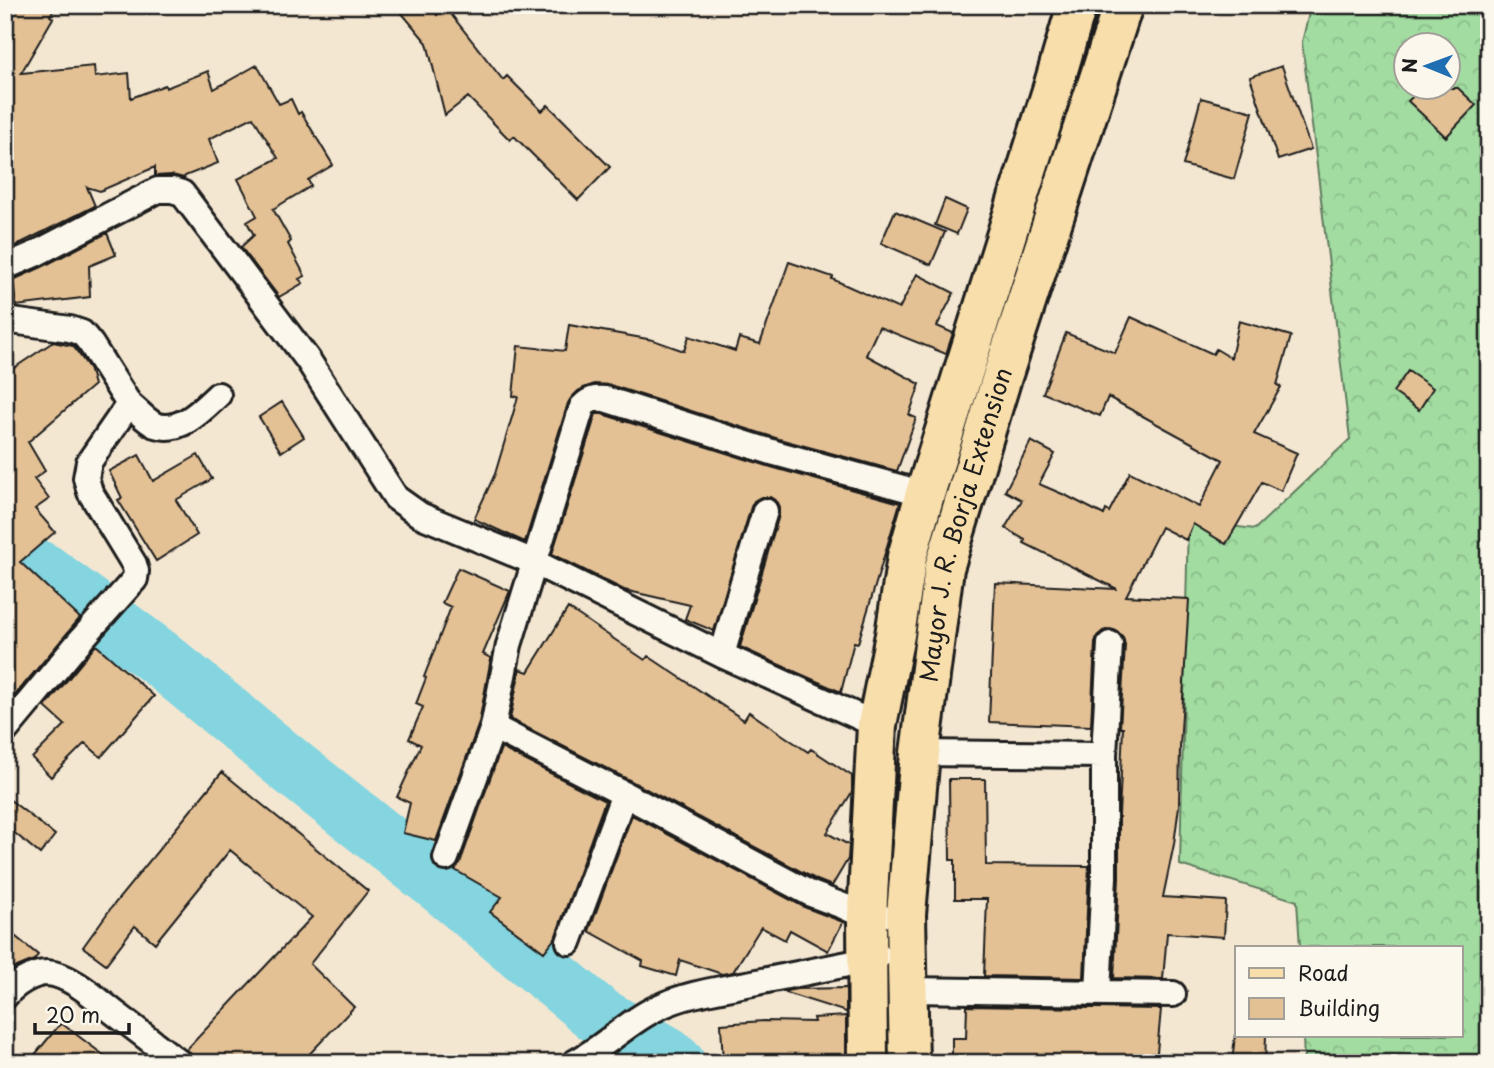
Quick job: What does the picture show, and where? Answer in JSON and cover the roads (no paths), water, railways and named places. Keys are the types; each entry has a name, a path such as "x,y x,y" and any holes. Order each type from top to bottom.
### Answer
{"main road":[{"name":"Mayor J. R. Borja Extension","path":"867,1063 867,918 877,725 908,557 925,494 1077,5"},
{"name":"Mayor J. R. Borja Extension","path":"909,1063 907,930 920,752 944,568 1006,365 1123,5"},
{"path":"908,557 944,568"}],"street":[{"path":"5,267 158,190 182,193 308,360 396,498 419,515 534,562 722,655 877,725"},
{"path":"5,322 70,329 82,333 129,404 154,425 174,426 188,421 218,395"},
{"path":"446,858 493,727 509,645 582,407 588,400 596,398 617,402 775,453 925,494"},
{"path":"5,731 135,579 134,564 90,492 86,478 89,462 129,404"},
{"path":"722,655 765,511"},
{"path":"1098,992 1104,877 1104,755 1110,644"},
{"path":"493,727 811,894 843,905 867,918 907,930"},
{"path":"920,752 1104,755"},
{"path":"569,942 624,794"},
{"path":"574,1063 592,1054 645,1013 663,1005 696,994 868,960 907,930"},
{"path":"5,996 29,978 44,973 58,975 78,985 180,1063"},
{"path":"908,990 1172,994"}],"waterway":[{"path":"5,551 45,573 161,659 598,1015 676,1063"}]}
